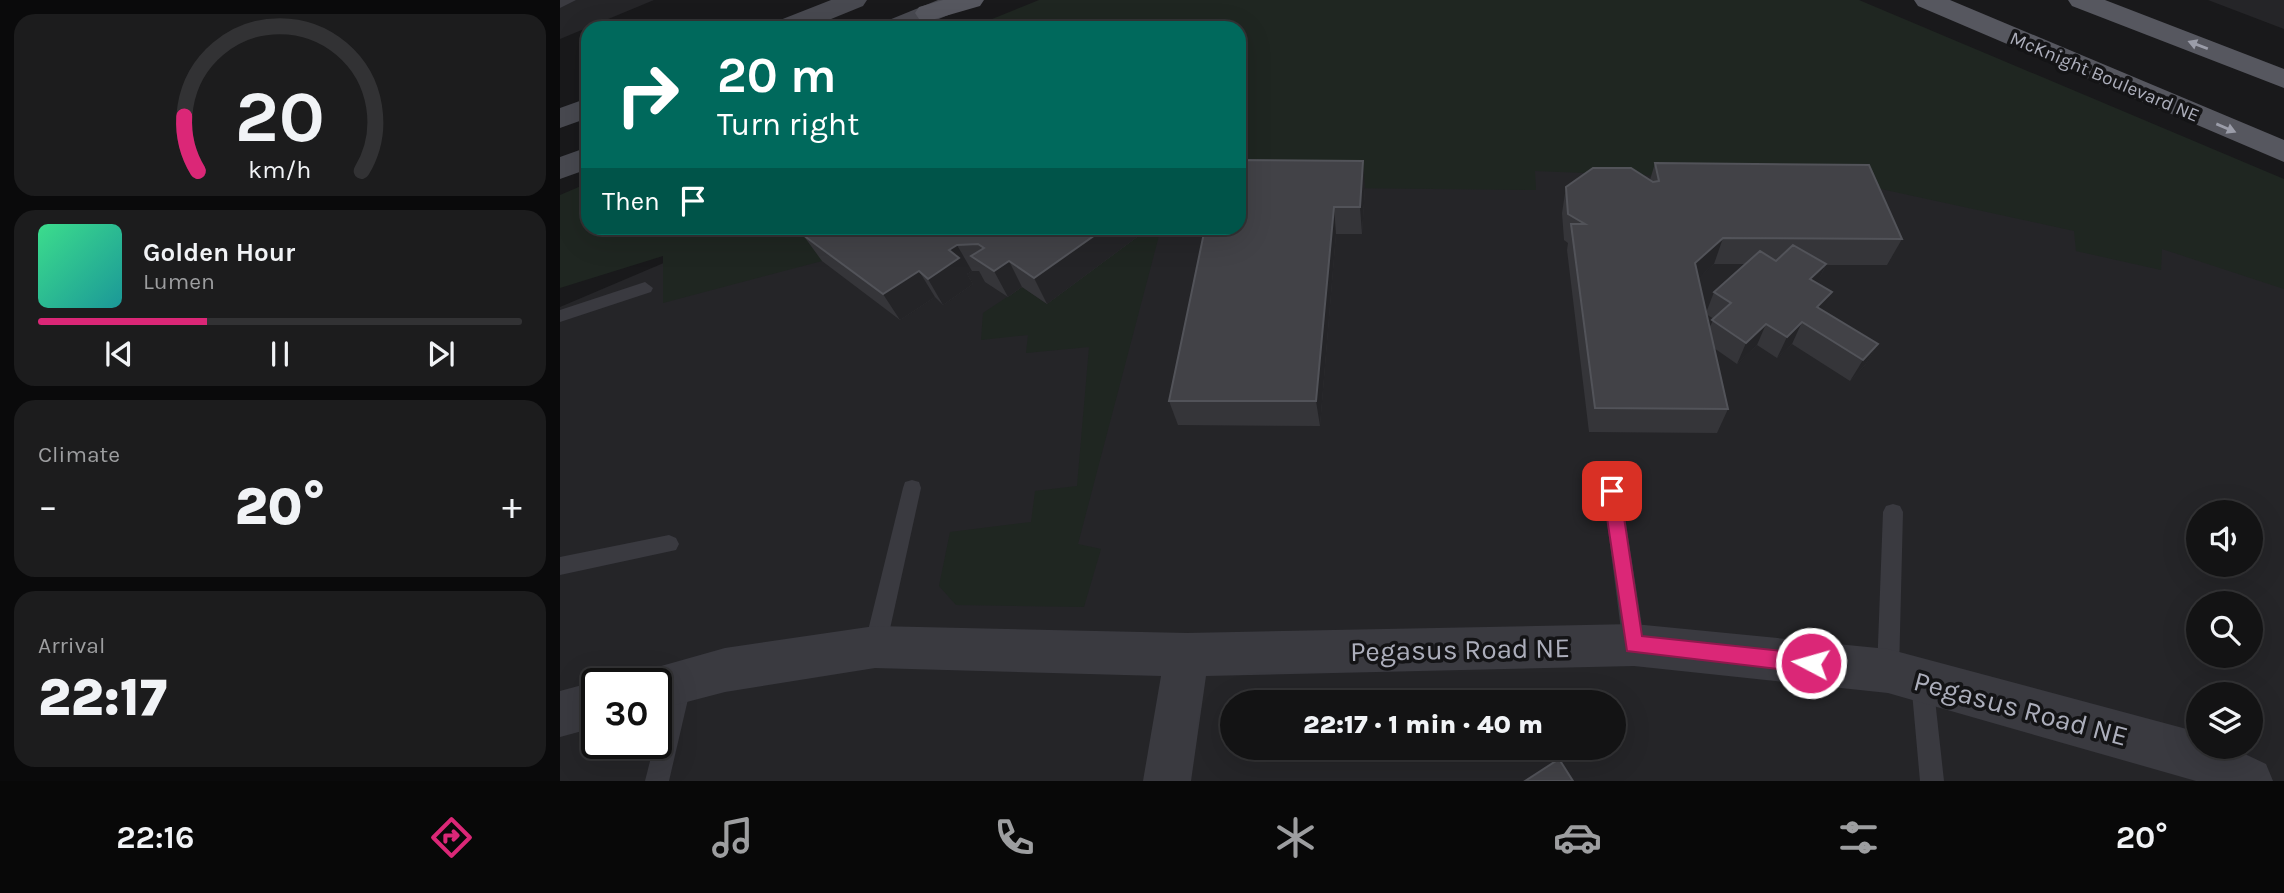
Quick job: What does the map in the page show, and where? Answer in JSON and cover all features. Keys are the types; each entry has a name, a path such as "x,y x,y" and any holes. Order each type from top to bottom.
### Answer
{"main road":[{"path":"928,13 971,0"},
{"path":"1897,0 2051,54"},
{"name":"McKnight Boulevard NE","path":"1927,0 2284,152"},
{"path":"2081,0 2284,79"},
{"path":"2098,0 2150,26"}],"street":[{"path":"802,21 854,0"},
{"path":"910,21 961,0"},
{"path":"560,119 581,110"},
{"path":"560,169 581,160"},
{"name":"Pegasus Road NE","path":"672,684 725,670 875,647 1187,655 1634,645 1905,676 2194,755 2249,781"},
{"path":"1167,781 1187,655"},
{"path":"560,714 581,708"}],"lane":[{"path":"560,4 570,0"},
{"path":"560,316 645,288"},
{"path":"875,647 912,488"},
{"path":"1612,491 1634,645"},
{"path":"1894,512 1905,676 1932,781"},
{"path":"560,566 669,544"},
{"path":"657,781 660,759"}],"shaded area":[{"path":"560,0 654,0 603,21 581,21 581,30 560,39"},
{"path":"1039,0 1859,0 2284,179 2284,289 2162,249 2161,270 2076,251 2074,231 1858,184 1535,171 1536,190 1246,187 1246,21 987,21"},
{"path":"2208,0 2284,0 2284,29"},
{"path":"1246,158 1879,169 2284,270 2284,781 560,781 560,307 730,235 1246,235"},
{"path":"581,186 581,235 865,235 822,261 663,303 663,256 560,288 560,195"},
{"path":"1136,235 1159,235 1078,544 1101,549 1084,607 956,605 939,586 950,532 1031,522 1035,491 1077,486 1089,347 1026,353 1028,335 981,340 983,313 1022,287 1047,304"}],"building":[{"path":"1246,160 1363,161 1360,207 1334,207 1316,401 1169,401 1204,235 1246,235"},
{"path":"1655,163 1869,165 1902,239 1723,238 1695,263 1728,409 1595,408 1571,224 1585,224 1568,214 1566,187 1593,168 1631,168 1653,182 1659,181"},
{"path":"803,235 1095,235 1034,278 1009,261 994,271 971,256 984,248 978,244 957,245 949,250 959,258 928,279 919,271 883,294"},
{"path":"1793,245 1826,264 1810,279 1832,292 1817,307 1878,344 1863,360 1802,322 1787,337 1766,324 1746,343 1712,320 1731,303 1714,292 1760,251 1776,261"},
{"path":"1560,760 1573,781 1525,781"}],"route":[{"path":"1612,491 1634,645 1811,663"}]}
